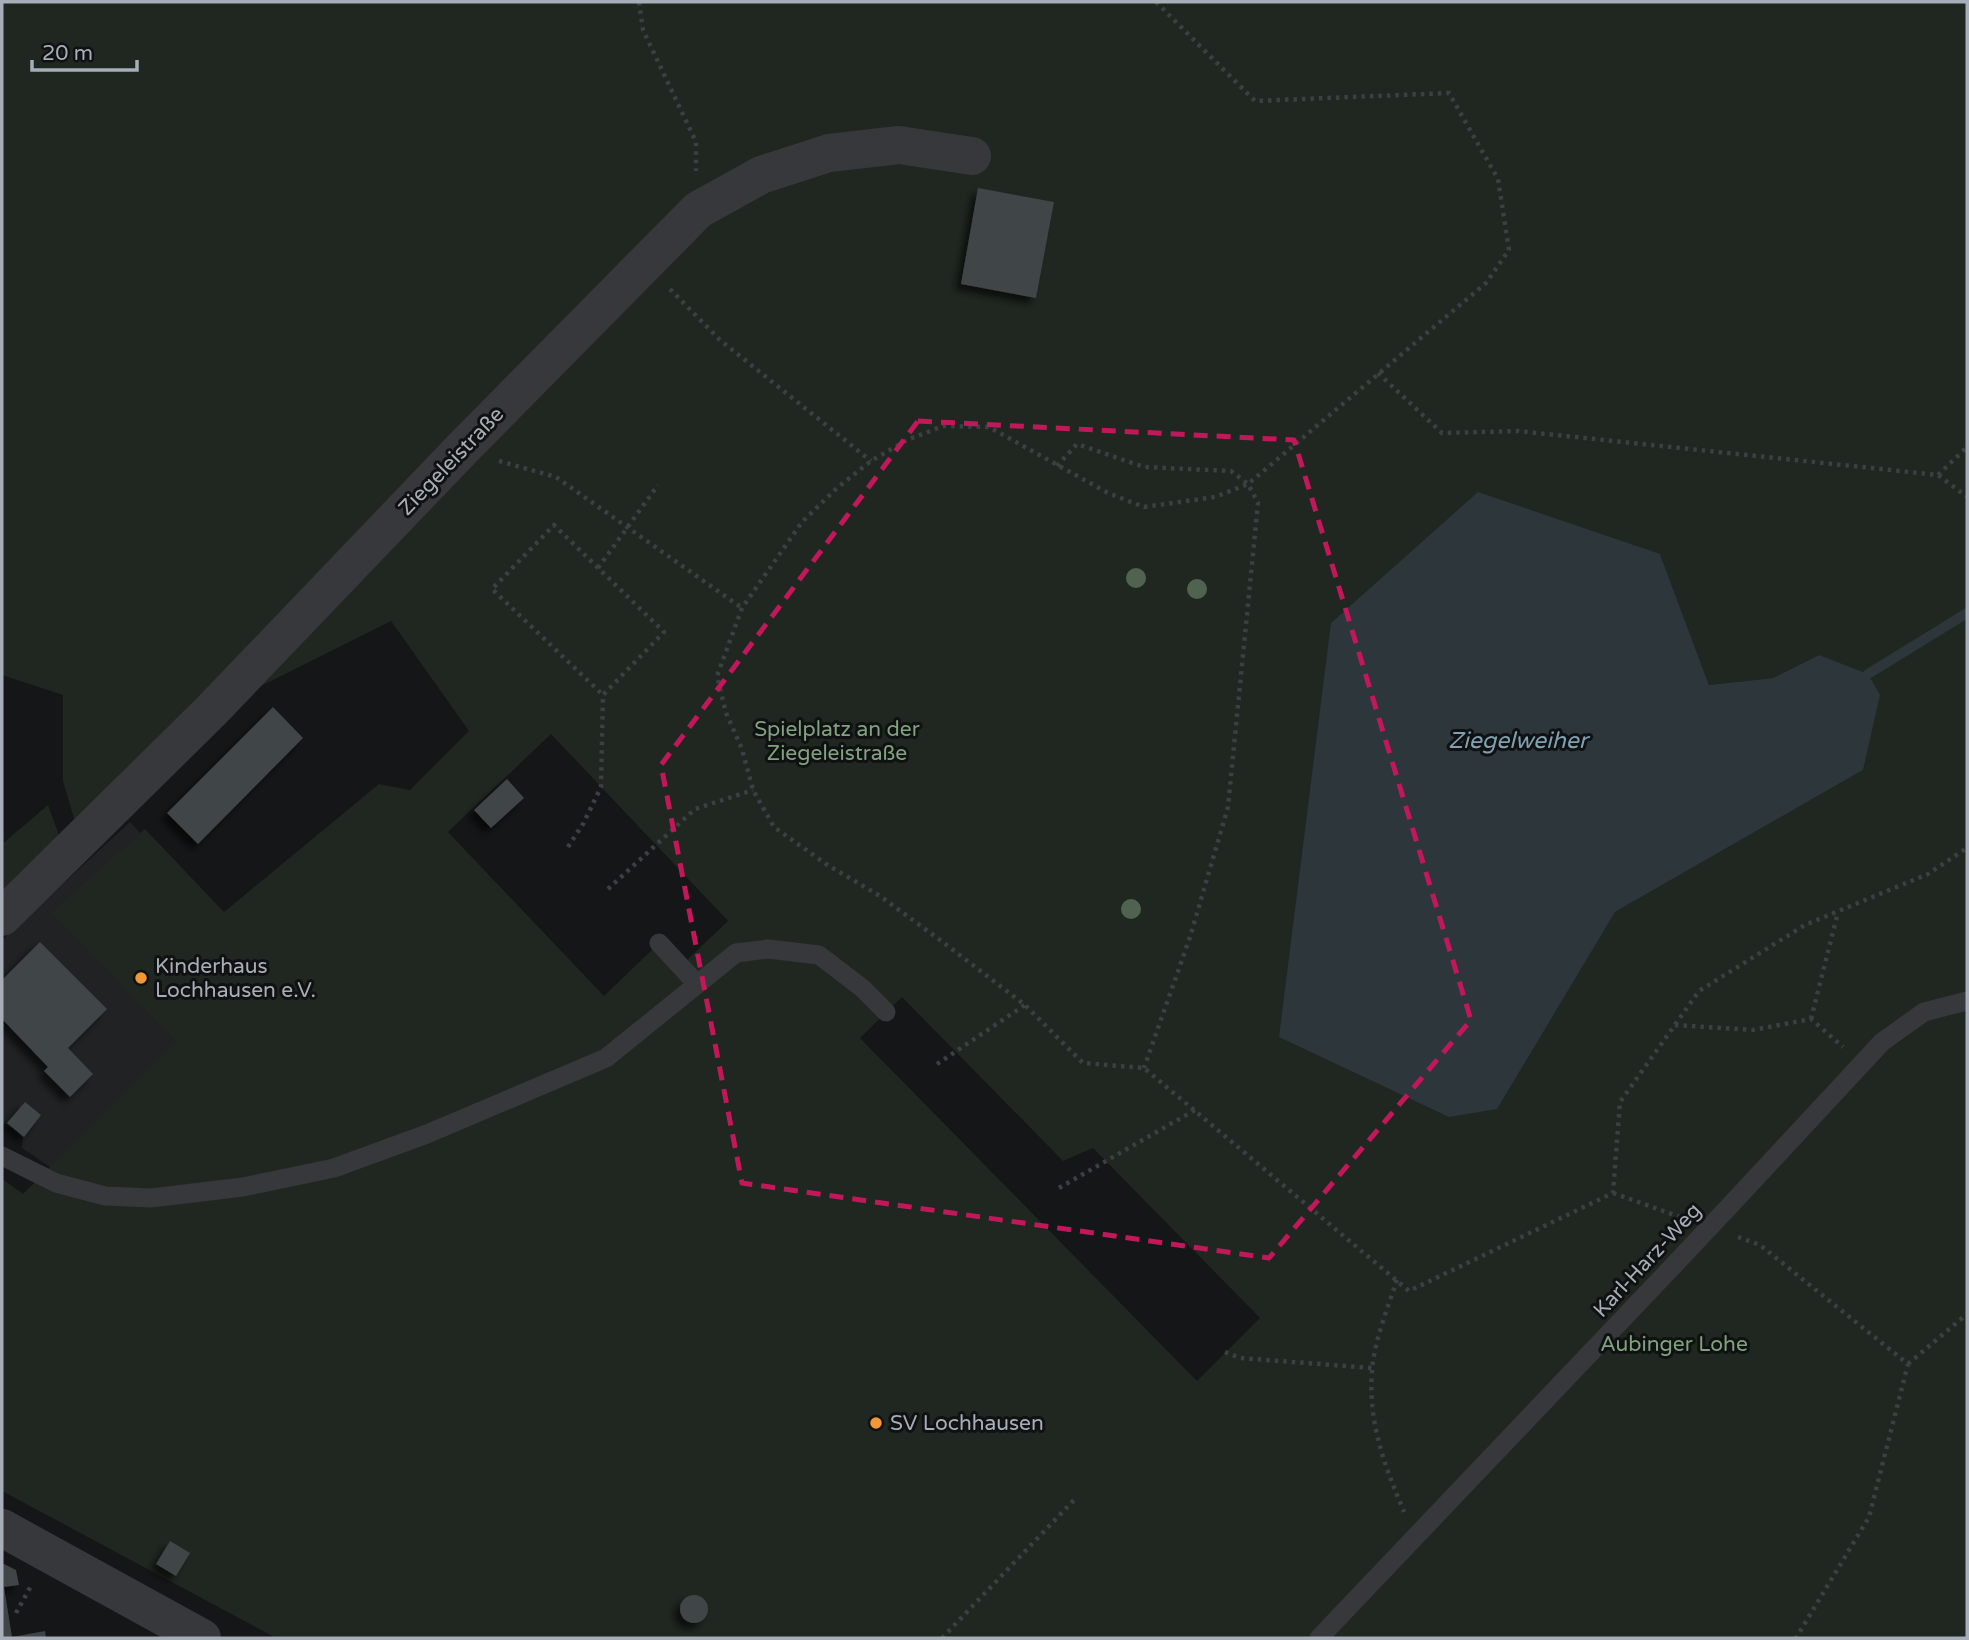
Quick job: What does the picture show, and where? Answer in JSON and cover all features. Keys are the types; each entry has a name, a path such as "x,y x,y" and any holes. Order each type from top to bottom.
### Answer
{"street":[{"name":"Ziegeleistraße","path":"2,917 212,710 461,450 698,210 761,175 829,152 899,145 972,156"},
{"path":"2,1528 202,1638"}],"lane":[{"path":"659,943 698,984"},
{"path":"2,1156 56,1183 105,1196 151,1198 243,1187 334,1168 426,1134 606,1058 736,954 768,949 819,955 862,988 886,1012"},
{"name":"Karl-Harz-Weg","path":"1319,1638 1882,1042 1924,1012 1967,1001"}],"path":[{"path":"639,2 643,30 696,142 698,210"},
{"path":"1156,2 1255,101 1449,93 1498,179 1509,250 1486,283 1248,484 1215,498 1144,507 1108,493 989,427 943,426 908,440 872,461 837,488 802,522 741,608 718,676 726,713 742,748 752,790 774,827 880,896 1025,1004 1083,1063 1144,1068 1409,1291 1613,1193 1687,1219"},
{"path":"645,263 720,340 872,461"},
{"path":"1378,373 1442,433 1518,431 1938,475 1967,497"},
{"path":"1057,466 1077,444 1144,467 1231,471 1248,484 1258,503 1228,807 1190,937 1144,1068"},
{"path":"1938,475 1967,447"},
{"path":"461,450 556,477 741,608"},
{"path":"598,568 658,485"},
{"path":"568,847 601,787 603,695 664,632 554,525 492,589 603,695"},
{"path":"608,889 695,809 752,790"},
{"path":"1613,1193 1620,1102 1699,991 1805,925 1928,874 1967,848"},
{"path":"1811,1019 1838,912"},
{"path":"937,1064 1025,1004"},
{"path":"1675,1026 1752,1030 1811,1019"},
{"path":"1811,1019 1863,1063"},
{"path":"1059,1188 1195,1110"},
{"path":"1736,1236 1760,1245 1908,1364"},
{"path":"1397,1280 1372,1368 1373,1421 1381,1458 1415,1538"},
{"path":"1796,1638 1869,1517 1908,1364 1967,1314"},
{"path":"1225,1352 1240,1358 1372,1368"},
{"path":"942,1638 1076,1498"}],"highlighted area":[{"path":"918,421 1294,440 1471,1020 1269,1258 742,1183 661,765"}],"shaded area":[{"name":"Kinderhaus Lochhausen e.V.","path":"130,822 316,1016 188,1172 50,1167 22,1148 23,1138 5,1123 2,1124 2,940"}],"green space":[{"name":"Aubinger Lohe","path":"2,2 1967,2 1967,1638 276,1638 2,1491 2,1179 23,1194 176,1041 51,913 145,829 224,912 379,784 410,790 469,731 391,621 253,690 78,832 63,781 63,695 2,675","holes":["1660,554 1709,685 1773,678 1819,655 1863,770 1615,912","551,734 728,921 686,961 659,943 604,996 448,832","902,997 1063,1161 1093,1148 1260,1318 1197,1381 860,1038"]},
{"path":"48,805 63,846 2,903 2,844"}],"water":[{"name":"Ziegelweiher","path":"1478,492 1660,554 1709,685 1773,678 1819,655 1868,674 1880,695 1863,770 1615,912 1497,1109 1449,1117 1279,1037 1331,623"}],"building":[{"path":"978,188 1054,202 1036,298 961,284"},
{"path":"273,707 303,738 198,844 167,813"},
{"path":"507,779 524,798 491,828 474,810"},
{"path":"40,942 107,1009 68,1048 93,1074 70,1097 44,1071 48,1067 2,1019 2,980"},
{"path":"25,1102 41,1115 24,1137 7,1123"},
{"path":"170,1541 190,1553 176,1576 156,1564"},
{"path":"2,1563 16,1570 19,1585 4,1587 12,1637 45,1631 46,1638 2,1638"},
{"path":"694,1595 704,1599 708,1609 704,1619 694,1623 684,1619 680,1609 684,1599"}],"waterway":[{"path":"1868,674 1967,613"}],"place":[{"name":"Kinderhaus Lochhausen e.V.","path":"141,978"},
{"name":"SV Lochhausen","path":"876,1423"}],"park label":[{"name":"Spielplatz an der Ziegeleistraße","path":"837,741"}]}
